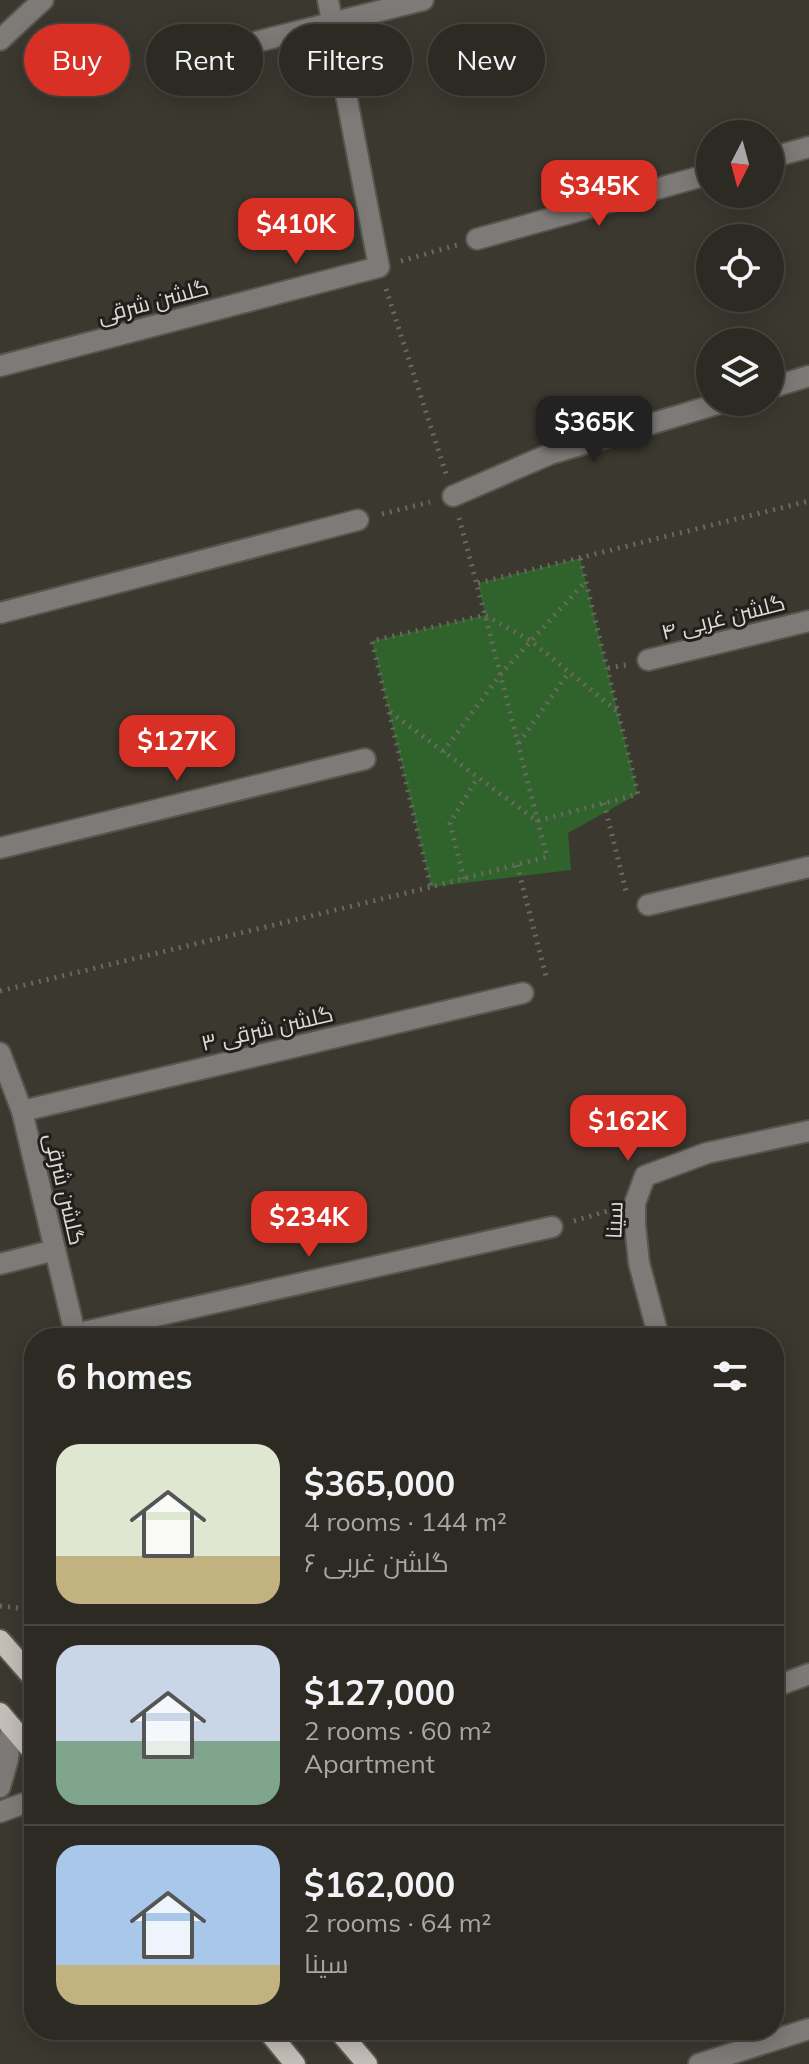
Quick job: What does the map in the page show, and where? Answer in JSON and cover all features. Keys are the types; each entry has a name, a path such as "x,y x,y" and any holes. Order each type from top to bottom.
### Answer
{"main road":[{"path":"0,1640 24,1668"},
{"path":"6,1720 24,1741"},
{"path":"275,2040 295,2064"},
{"path":"347,2040 367,2064"}],"street":[{"path":"0,40 43,0"},
{"path":"328,0 379,267"},
{"path":"263,40 423,0"},
{"path":"784,154 809,147"},
{"path":"477,239 696,178"},
{"name":"گلشن شرقی","path":"0,366 379,267"},
{"path":"784,384 809,376"},
{"path":"453,496 550,454 696,410"},
{"path":"0,613 358,520"},
{"name":"گلشن غربی ۴","path":"648,660 809,621"},
{"path":"0,848 365,759"},
{"path":"648,905 809,867"},
{"name":"گلشن شرقی ۳","path":"22,1111 523,993"},
{"name":"گلشن شرقی","path":"0,1053 22,1111 73,1328"},
{"name":"سینا","path":"656,1328 639,1263 635,1203 645,1176 707,1153 809,1131"},
{"path":"110,1328 552,1227"},
{"path":"0,1264 55,1250"},
{"path":"784,1683 809,1674"},
{"path":"0,1787 8,1759 6,1720"},
{"path":"0,1812 24,1804"},
{"path":"784,2037 809,2029"},
{"path":"699,2064 774,2040"}],"path":[{"path":"0,991 547,857 478,583 379,267 477,239"},
{"path":"358,520 453,496"},
{"path":"478,583 809,501"},
{"path":"537,821 638,794 580,558"},
{"path":"443,752 500,675 586,581"},
{"path":"431,887 372,641 485,615 531,641 618,712"},
{"path":"518,744 569,672"},
{"path":"389,711 537,821"},
{"path":"464,879 450,823 478,777"},
{"path":"604,803 631,910 648,905"},
{"path":"517,865 549,989 523,993"},
{"path":"552,1227 635,1203"},
{"path":"0,1606 24,1609"}],"green space":[{"path":"580,558 638,794 568,833 571,870 431,887 372,641 485,615 478,583"}]}
